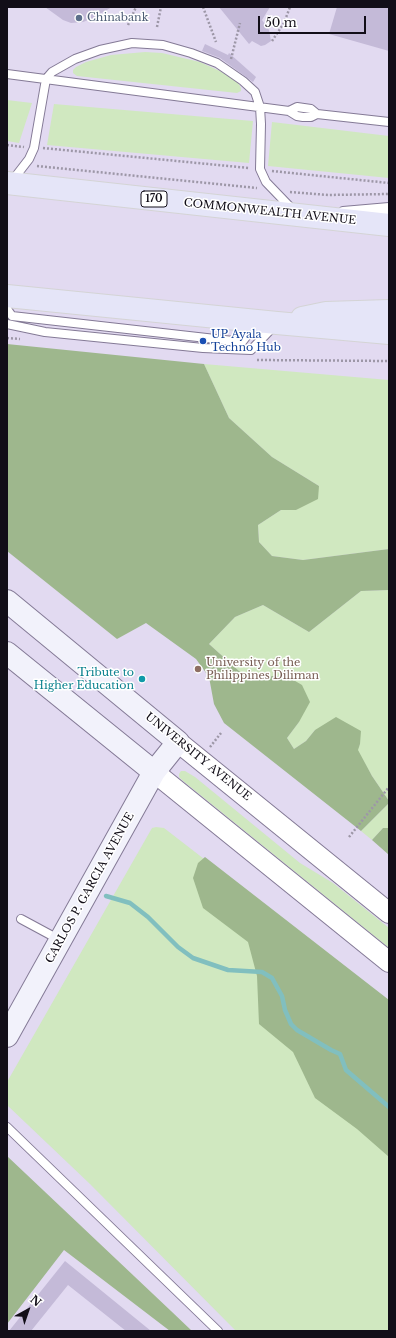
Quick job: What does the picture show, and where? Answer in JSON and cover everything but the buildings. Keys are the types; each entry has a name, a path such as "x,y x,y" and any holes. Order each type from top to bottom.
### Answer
{"main road":[{"name":"COMMONWEALTH AVENUE","path":"8,183 389,225"},
{"path":"7,296 389,333"},
{"path":"268,322 326,313 389,311"},
{"name":"UNIVERSITY AVENUE","path":"7,601 178,742"},
{"path":"7,653 154,772"},
{"name":"CARLOS P. GARCIA AVENUE","path":"7,1036 154,772 178,742"}],"street":[{"name":"UNIVERSITY AVENUE","path":"178,742 389,913"},
{"path":"154,772 389,962"}],"lane":[{"path":"8,183 29,159 34,148 46,79 52,72 75,59 100,50 132,43 163,45 217,63 243,81 254,92 260,107 260,169 266,182 298,215 389,213"},
{"path":"7,74 289,111 297,107 311,109 317,114 389,122"},
{"path":"298,215 389,207"},
{"path":"7,309 12,316 242,342 268,322"},
{"path":"7,324 45,332 203,348 251,350 268,322"},
{"path":"21,918 61,940"},
{"path":"7,1127 218,1331"}],"path":[{"path":"128,25 136,7"},
{"path":"157,27 161,7"},
{"path":"203,7 216,42"},
{"path":"272,41 284,23 290,7"},
{"path":"228,70 240,23"},
{"path":"7,145 389,183"},
{"name":"COMMONWEALTH AVENUE","path":"24,165 328,195 389,194"},
{"path":"349,837 389,787"}],"shaded area":[{"name":"University of the Philippines Diliman","path":"7,7 389,7 389,1331 7,1331"}],"green space":[{"path":"145,52 162,53 200,62 220,71 238,82 241,91 237,93 77,76 73,73 73,70 76,67 86,62 111,55"},
{"path":"7,100 32,103 19,143 7,141"},
{"path":"54,104 253,121 249,163 47,145"},
{"path":"272,122 389,136 389,178 268,166"},
{"path":"7,344 204,364 229,418 272,457 319,486 318,499 296,510 281,510 258,525 259,542 272,556 303,560 389,549 389,590 361,591 309,632 263,605 235,617 209,644 249,680 273,676 290,678 302,685 310,702 299,722 287,738 294,749 306,741 315,730 336,717 361,731 358,750 389,803 361,831 224,723 214,704 209,677 196,659 146,623 117,639 7,551"},
{"path":"204,364 389,380 389,549 303,560 272,556 259,542 258,525 281,510 296,510 319,486 272,457 229,418"},
{"path":"389,590 389,801 357,750 360,744 315,730 306,741 294,749 287,738 299,722 273,676 249,680 209,644 235,617 263,605 309,632 361,591"},
{"path":"181,771 185,771 195,777 300,863 333,883 389,928 389,948 183,781 179,777"},
{"path":"389,803 389,828 383,828 372,840 361,831"},
{"path":"152,828 164,828 389,1002 389,1331 236,1331 90,1184 7,1105 7,1082"},
{"path":"383,828 389,828 389,855 372,840"},
{"path":"205,857 389,1000 389,1157 357,1129 315,1098 293,1052 259,1024 257,976 248,942 203,908 193,878 198,863"},
{"path":"7,1156 192,1331 170,1331 64,1250 7,1324"}],"waterway":[{"path":"106,896 130,903 148,917 178,947 193,958 228,970 262,972 272,978 282,996 285,1010 291,1024 297,1030 340,1054 346,1070 389,1107"}],"place":[{"name":"Chinabank","path":"79,18"},
{"name":"UP Ayala Techno Hub","path":"203,341"},
{"name":"University of the Philippines Diliman","path":"198,669"},
{"name":"Tribute to Higher Education","path":"142,679"}]}
